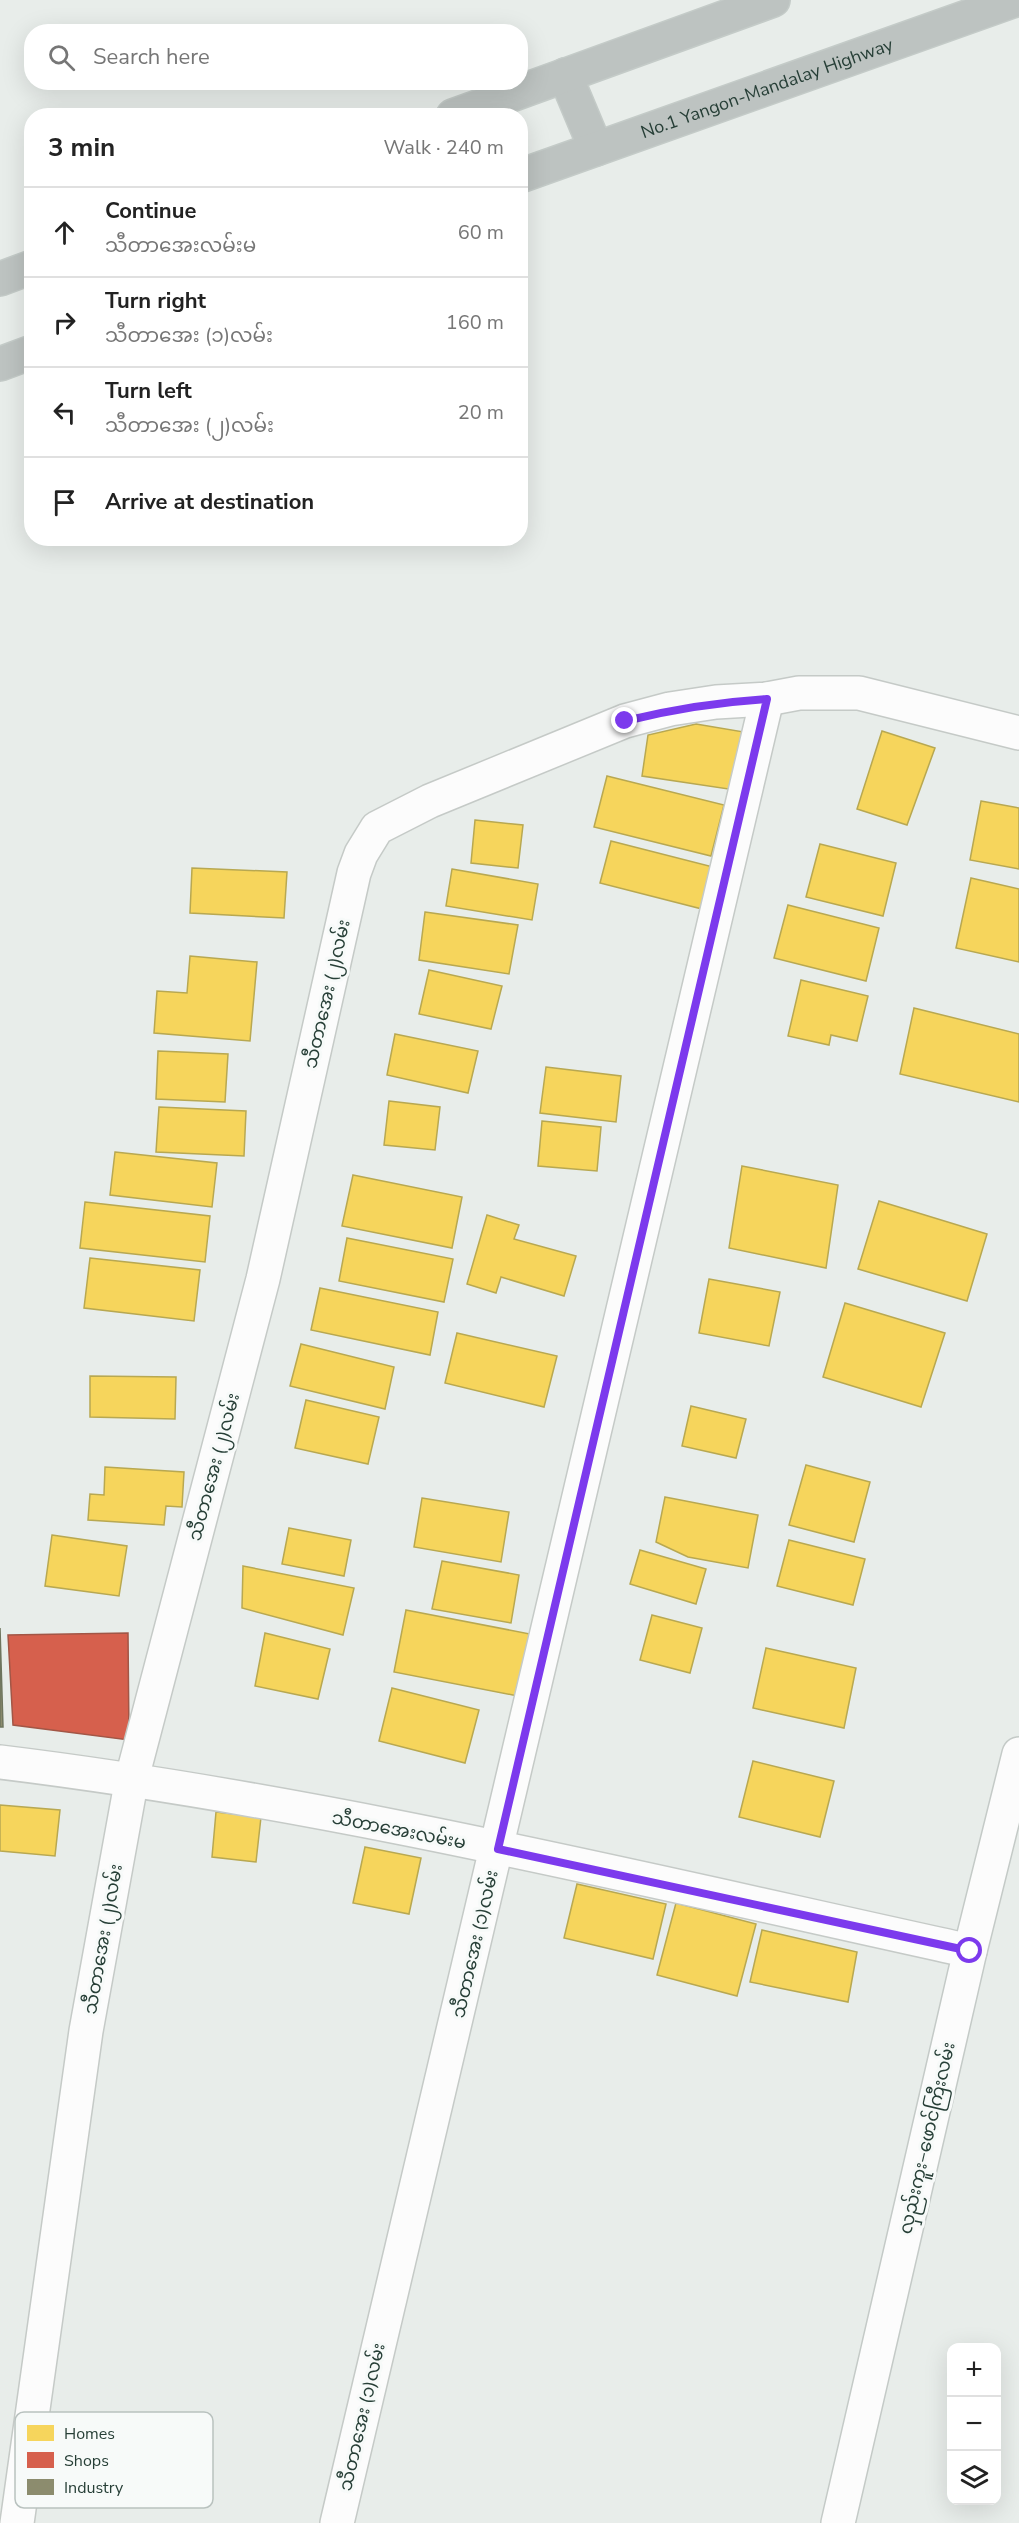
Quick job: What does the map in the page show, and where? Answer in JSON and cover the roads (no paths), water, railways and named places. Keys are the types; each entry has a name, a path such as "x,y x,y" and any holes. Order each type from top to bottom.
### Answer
{"highway":[{"path":"528,89 773,0"},
{"name":"No.1 Yangon-Mandalay Highway","path":"528,173 1015,0"},
{"path":"565,75 596,149"},
{"path":"475,108 524,90"},
{"path":"0,279 24,270"},
{"path":"0,364 24,355"}],"street":[{"name":"သီတာအေး (၂)လမ်း","path":"33,2412 86,2031 132,1778 263,1279 351,884 361,854 377,828 430,801 625,721 670,709 716,702 767,699 799,693 859,693 1019,733"},
{"name":"သီတာအေး (၁)လမ်း","path":"337,2523 498,1849 767,699"},
{"name":"လှည်းကူး−ဖောင်ကြီးလမ်း","path":"838,2523 970,1951 1019,1754"},
{"name":"သီတာအေးလမ်းမ","path":"0,1762 132,1778 498,1849 970,1951"},
{"name":"သီတာအေး (၂)လမ်း","path":"17,2523 19,2508"}]}
